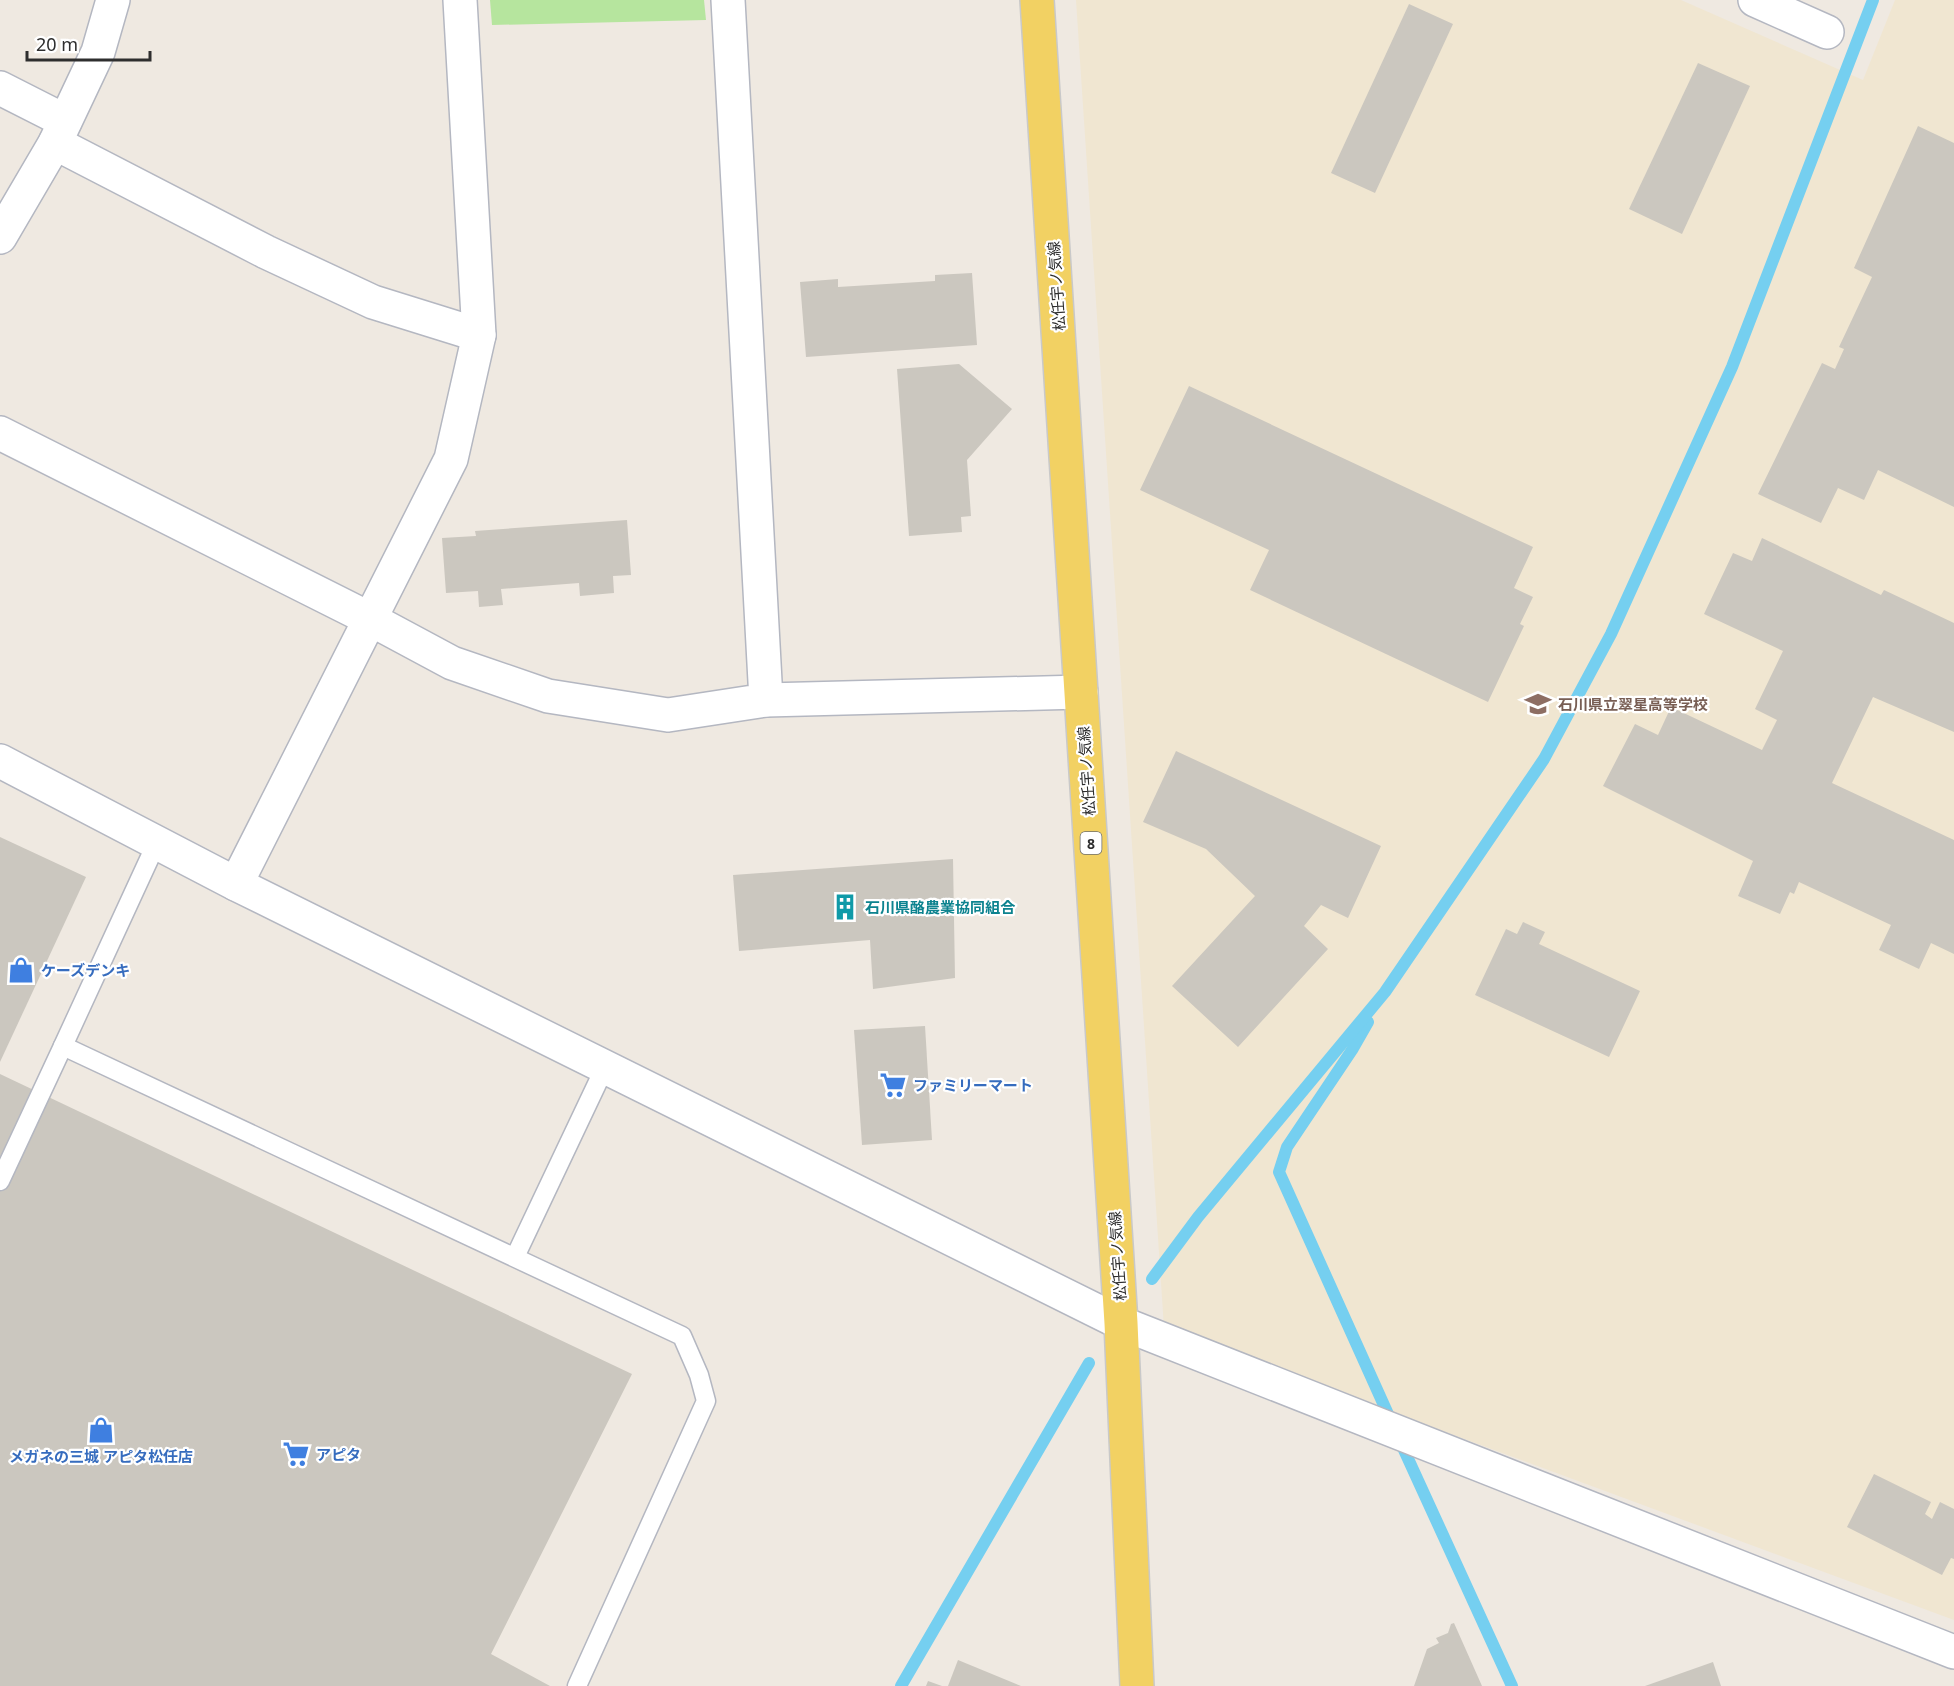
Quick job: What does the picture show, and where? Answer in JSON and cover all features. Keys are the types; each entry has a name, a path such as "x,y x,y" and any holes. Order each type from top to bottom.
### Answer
{"main road":[{"name":"松任宇ノ気線","path":"1037,0 1121,1323 1137,1686"}],"street":[{"path":"0,237 60,132 98,52 113,0"},
{"path":"236,884 451,459 479,335 460,0"},
{"path":"728,0 766,700"},
{"path":"1755,0 1827,32"},
{"path":"0,88 60,132 266,252 373,302 479,335"},
{"path":"0,433 453,663 548,696 668,715 766,700 1081,692"},
{"path":"0,761 236,884 1121,1323 1954,1652"}],"lane":[{"path":"0,1181 157,842"},
{"path":"63,1046 681,1336 699,1375 706,1401 577,1686"},
{"path":"515,1257 605,1067"}],"shaded area":[{"name":"石川県立翠星高等学校","path":"1076,0 1681,0 1863,80 1895,0 1954,0 1954,1620 1164,1328"}],"green space":[{"path":"490,0 704,0 706,20 492,25"}],"building":[{"path":"1409,4 1453,24 1375,193 1331,173"},
{"path":"1698,63 1750,86 1682,234 1629,209"},
{"path":"1918,126 1954,143 1954,507 1878,470 1864,500 1838,488 1821,523 1758,494 1822,363 1835,369 1844,349 1839,347 1872,277 1854,268"},
{"path":"972,273 977,345 806,357 800,282 838,279 838,287 935,281 935,275"},
{"path":"959,364 1012,409 967,460 971,516 961,517 962,532 909,536 897,369"},
{"path":"1189,386 1533,547 1514,588 1533,597 1520,624 1524,626 1488,702 1250,590 1269,550 1140,490"},
{"path":"627,520 631,575 613,576 614,593 580,596 579,583 501,589 503,605 479,607 478,591 446,593 442,538 476,536 475,531"},
{"path":"1762,538 1881,595 1884,590 1954,623 1954,732 1873,697 1832,783 1954,840 1954,954 1931,943 1919,969 1879,950 1891,925 1799,882 1794,894 1790,892 1780,914 1738,896 1753,861 1603,786 1635,724 1658,735 1671,707 1762,750 1777,720 1755,709 1783,651 1704,614 1733,553 1752,561"},
{"path":"1176,751 1381,846 1348,918 1321,905 1304,926 1328,949 1238,1047 1172,986 1255,896 1206,849 1143,822"},
{"name":"ケーズデンキ","path":"0,837 86,877 0,1062"},
{"name":"石川県酪農業協同組合","path":"953,859 955,978 873,989 870,940 739,951 733,875"},
{"path":"1523,922 1545,932 1539,944 1640,991 1609,1057 1475,995 1506,929 1517,934"},
{"name":"ファミリーマート","path":"925,1026 932,1140 862,1145 854,1030"},
{"name":"アピタ","path":"0,1074 632,1374 491,1654 550,1686 0,1686"},
{"path":"1874,1474 1931,1502 1925,1514 1932,1519 1940,1502 1954,1509 1954,1559 1951,1558 1942,1575 1847,1527"},
{"path":"1454,1623 1482,1686 1414,1686 1427,1649 1439,1643 1436,1638 1448,1633 1451,1624"},
{"path":"958,1660 1021,1686 948,1686"},
{"path":"1713,1662 1721,1686 1645,1686"},
{"path":"928,1681 942,1686 926,1686"}],"waterway":[{"path":"1152,1279 1198,1217 1385,992 1544,759 1611,634 1732,367 1873,0"},
{"path":"1368,1022 1287,1147 1279,1172 1392,1423"},
{"path":"901,1686 1089,1363"},
{"path":"1399,1439 1512,1686"}],"place":[{"name":"石川県立翠星高等学校","path":"1538,704"},
{"name":"石川県酪農業協同組合","path":"845,907"},
{"name":"ケーズデンキ","path":"21,970"},
{"name":"ファミリーマート","path":"893,1085"},
{"name":"メガネの三城 アピタ松任店","path":"101,1430"},
{"name":"アピタ","path":"296,1454"}]}
